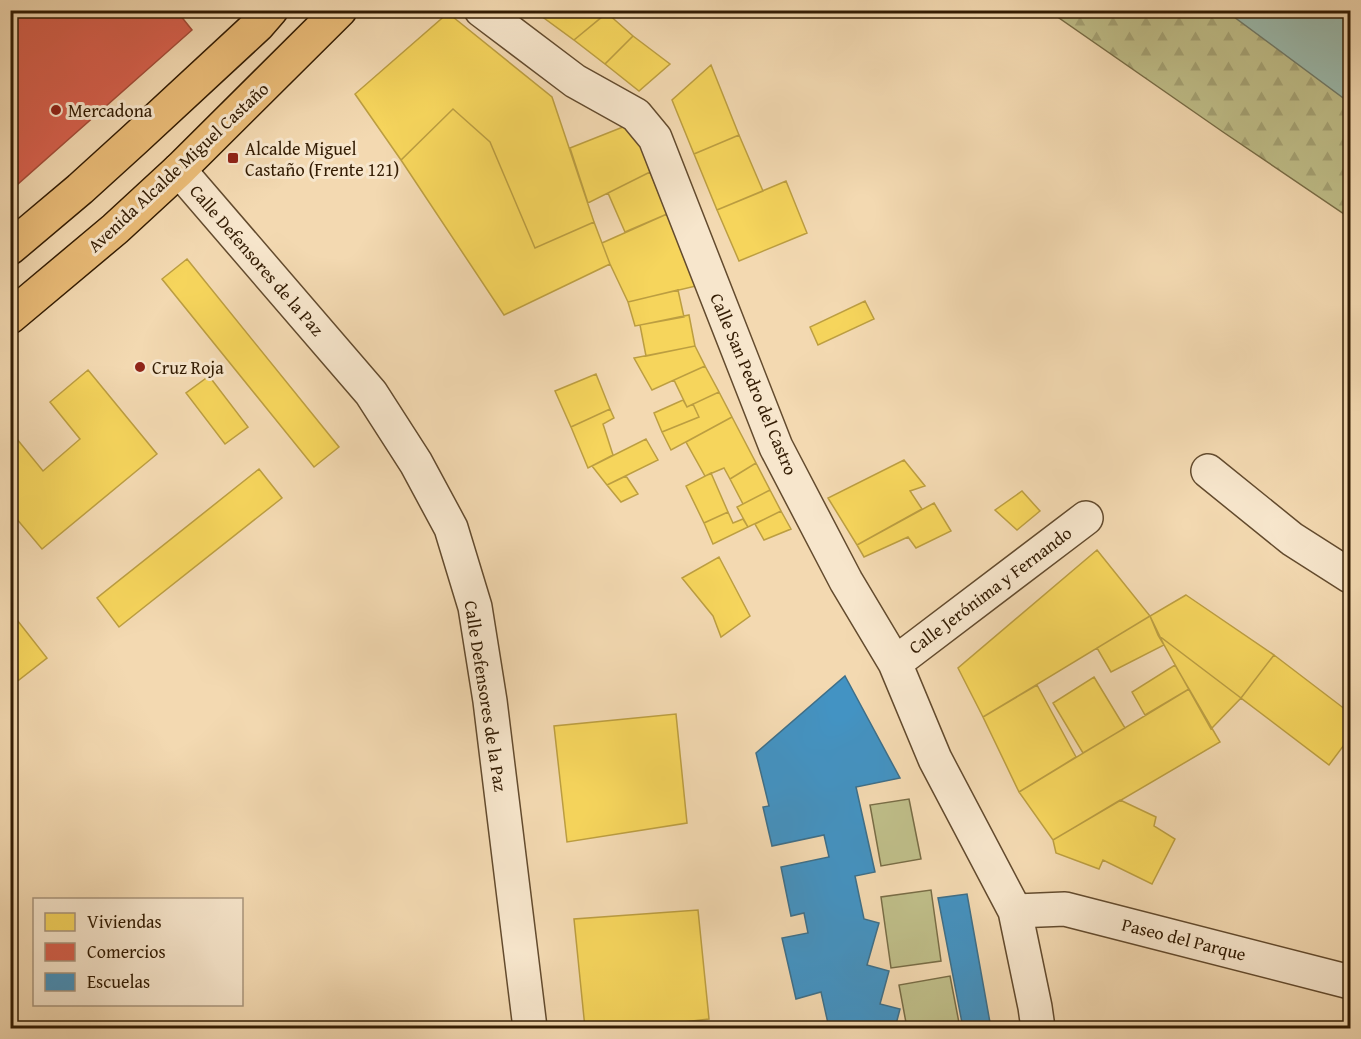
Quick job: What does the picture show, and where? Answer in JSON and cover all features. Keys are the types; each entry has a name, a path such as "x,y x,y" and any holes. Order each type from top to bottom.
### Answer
{"main road":[{"path":"10,248 135,139 258,25 271,10"},
{"name":"Avenida Alcalde Miguel Castaño","path":"10,317 115,230 179,170 340,10"}],"street":[{"name":"Calle San Pedro del Castro","path":"481,10 575,81 636,115 655,138 776,447 846,581 895,663 935,759 1015,911 1038,1029"},
{"name":"Calle Defensores de la Paz","path":"179,170 370,393 416,463 451,528 477,618 491,712 530,1029"},
{"path":"1208,471 1292,539 1350,576"},
{"name":"Calle Jerónima y Fernando","path":"895,663 1086,518"},
{"name":"Paseo del Parque","path":"1015,911 1065,909 1350,982"}],"green space":[{"path":"1049,11 1350,11 1350,218 1223,132"},
{"path":"909,799 921,859 881,866 870,805"},
{"path":"931,890 941,961 891,968 881,897"},
{"path":"950,976 960,1028 907,1028 899,985"}],"shaded area":[{"path":"1226,11 1350,11 1350,103"}],"building: Viviendas":[{"path":"533,10 610,10 574,40"},
{"path":"448,13 552,97 594,222 535,248 490,142 453,109 401,160 355,94"},
{"path":"607,13 633,36 605,64 574,40"},
{"path":"633,36 670,64 639,91 605,64"},
{"path":"711,65 739,135 694,154 672,100"},
{"path":"453,109 490,142 535,248 594,222 610,264 504,315 401,160"},
{"path":"633,123 650,172 588,203 570,148"},
{"path":"739,135 763,191 717,210 694,154"},
{"path":"650,172 667,214 625,232 608,193"},
{"path":"786,181 807,233 739,261 717,210"},
{"path":"667,214 696,286 628,302 602,243"},
{"path":"187,259 339,447 314,467 162,279"},
{"path":"678,290 684,317 635,326 628,302"},
{"path":"865,301 874,319 818,345 810,327"},
{"path":"689,315 695,346 646,356 640,325"},
{"path":"695,346 705,366 652,390 634,358"},
{"path":"705,366 719,392 687,407 674,380"},
{"path":"88,370 157,454 42,549 10,511 10,434 12,433 43,471 80,439 50,402"},
{"path":"596,374 610,409 571,427 555,391"},
{"path":"209,376 248,427 225,444 186,393"},
{"path":"719,392 732,417 671,450 662,432 699,417 693,404"},
{"path":"683,400 687,407 693,404 699,417 662,432 654,413"},
{"path":"610,409 614,418 603,424 613,455 588,468 571,427"},
{"path":"732,417 756,463 730,479 724,468 705,476 686,442"},
{"path":"646,439 658,460 607,485 592,466"},
{"path":"904,460 925,486 910,491 922,509 857,545 828,498"},
{"path":"756,463 770,490 743,504 730,479"},
{"path":"259,469 282,498 119,627 97,598"},
{"path":"711,473 728,512 704,523 686,486"},
{"path":"626,476 638,494 621,502 607,485"},
{"path":"770,490 781,511 748,527 737,507"},
{"path":"1022,491 1040,511 1017,530 995,510"},
{"path":"934,503 951,531 916,548 908,537 864,557 857,545"},
{"path":"781,511 791,529 764,540 755,524"},
{"path":"728,512 733,523 743,519 748,527 713,544 704,523"},
{"path":"1097,550 1150,616 983,717 958,668"},
{"path":"719,557 750,616 721,637 713,616 682,578"},
{"path":"1186,595 1274,655 1241,698 1158,635 1150,616"},
{"path":"10,611 47,658 10,687"},
{"path":"1150,616 1164,645 1111,672 1097,648"},
{"path":"1158,635 1241,698 1211,729 1164,645"},
{"path":"1274,655 1350,713 1350,737 1329,765 1241,698"},
{"path":"1175,665 1189,689 1145,715 1132,692"},
{"path":"1094,677 1125,728 1083,753 1053,703"},
{"path":"1037,685 1076,757 1019,792 983,717"},
{"path":"1189,689 1220,742 1053,840 1019,792"},
{"path":"676,714 687,823 567,842 554,726"},
{"path":"1120,800 1156,817 1154,826 1175,839 1152,884 1103,860 1099,869 1056,853 1053,840"},
{"path":"698,910 709,1019 632,1028 585,1028 574,919"}],"building: Comercios":[{"name":"Mercadona","path":"10,10 176,10 192,30 10,191"}],"building: Escuelas":[{"path":"845,676 900,778 856,787 875,872 855,876 864,919 879,923 867,965 889,971 880,1004 900,1009 895,1028 829,1028 821,992 796,999 782,938 808,933 804,913 791,916 781,867 829,857 824,835 772,846 763,807 769,806 756,753"},
{"path":"967,894 991,1028 963,1028 938,898"}],"place":[{"name":"Mercadona","path":"56,110"},
{"name":"Alcalde Miguel Castaño (Frente 121)","path":"233,158"},
{"name":"Cruz Roja","path":"140,367"}]}
